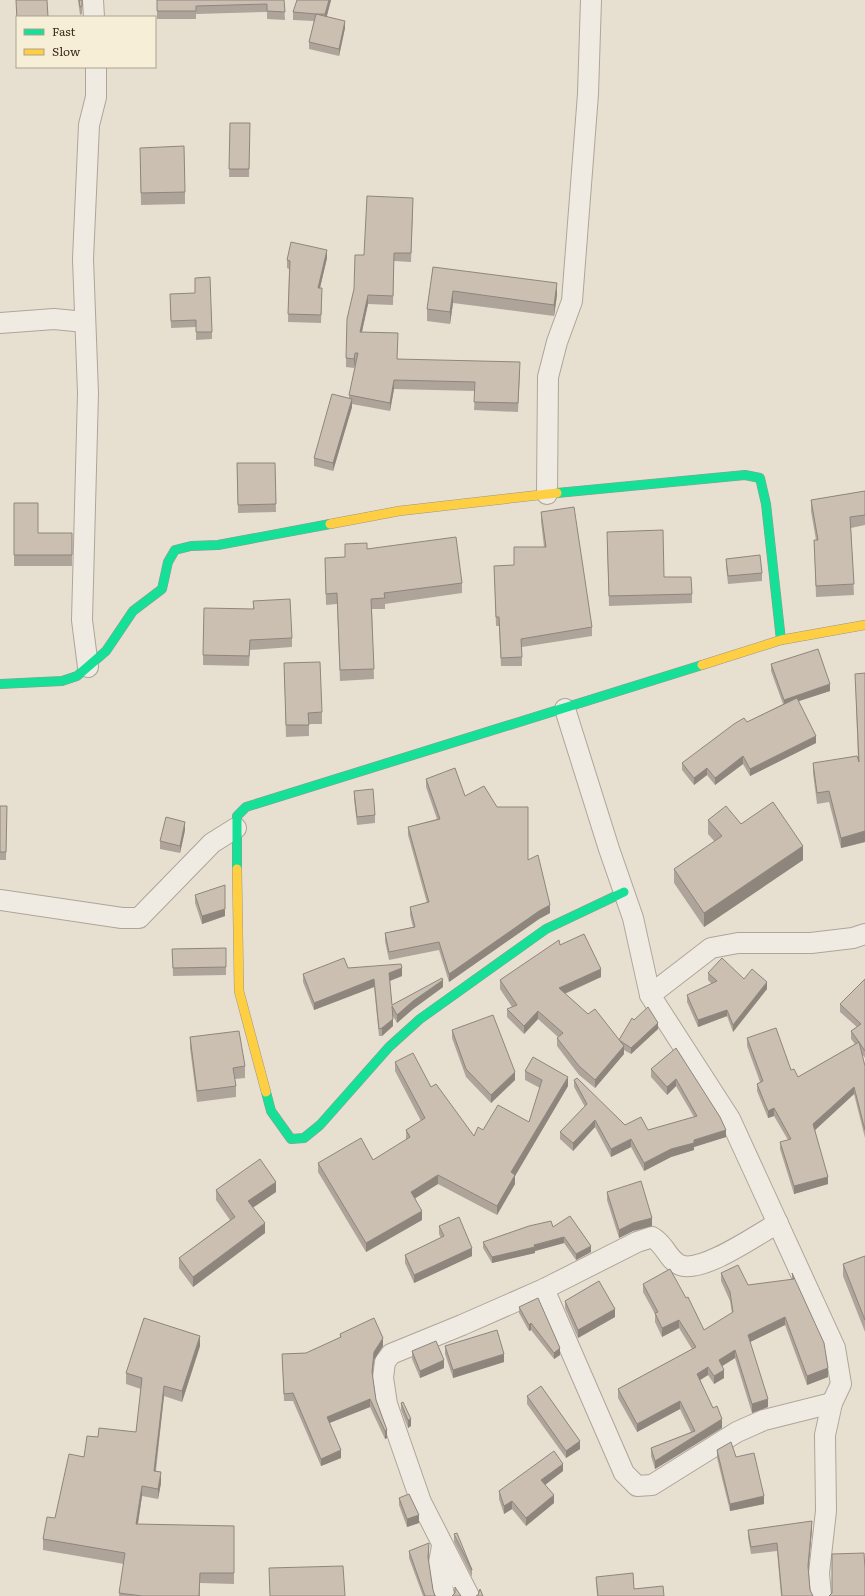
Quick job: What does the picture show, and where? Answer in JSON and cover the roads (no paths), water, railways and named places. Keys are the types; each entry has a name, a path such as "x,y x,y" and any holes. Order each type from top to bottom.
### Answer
{"street":[{"path":"93,0 94,16"},
{"path":"547,494 548,377 557,342 572,301 588,94 591,0"},
{"path":"88,667 82,620 88,393 83,259 89,125 96,97 96,68"},
{"path":"0,323 54,319 85,322"},
{"path":"0,684 62,681 77,676 106,651 132,611 151,599 162,589 168,562 175,550 191,546 218,545 399,511 547,494 745,475 760,478 766,504 781,640"},
{"path":"624,892 546,930 420,1019 389,1047 320,1125 304,1138 291,1139 271,1111 248,1030 239,991 236,828 237,816 246,807 566,709 781,640 865,625"},
{"path":"566,709 633,918 650,995 730,1119 835,1348 841,1384 832,1403 825,1435 826,1511 819,1573 821,1596"},
{"path":"0,900 101,915 139,918 212,843 236,828"},
{"path":"650,995 711,948 738,943 811,943 853,938 865,934"},
{"path":"469,1596 442,1546 421,1502 387,1404 383,1378 385,1362 391,1354 462,1325 544,1288 637,1242 652,1238 661,1243 671,1259 682,1266 702,1264 715,1260 778,1223"},
{"path":"544,1288 624,1473 638,1486 652,1485 713,1446 737,1432 758,1423 832,1403"},
{"path":"442,1546 439,1563 444,1596"}]}
